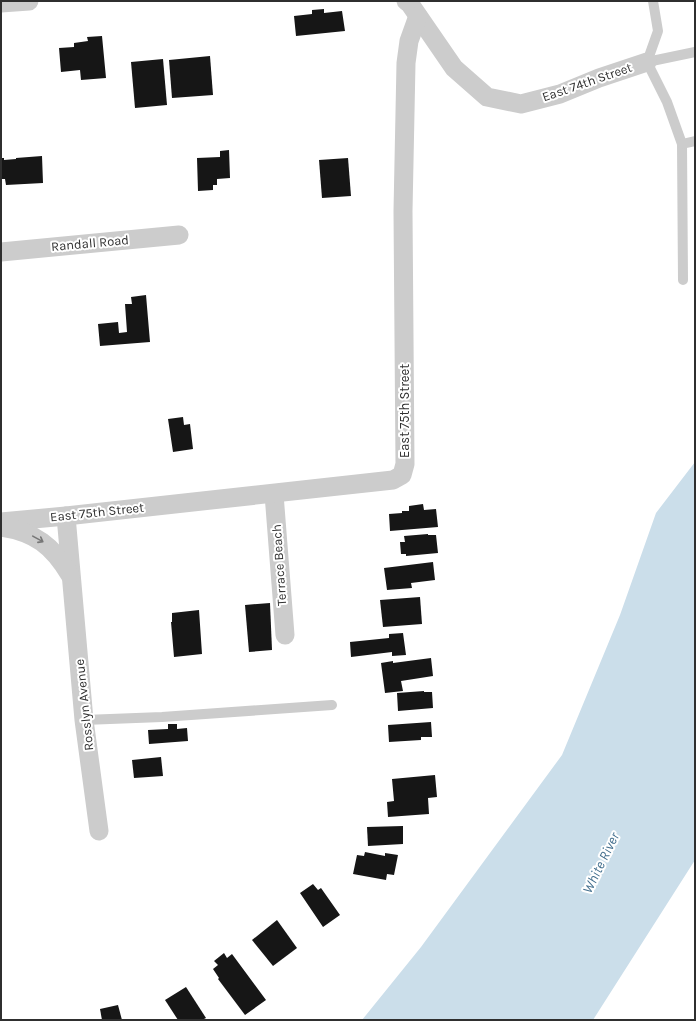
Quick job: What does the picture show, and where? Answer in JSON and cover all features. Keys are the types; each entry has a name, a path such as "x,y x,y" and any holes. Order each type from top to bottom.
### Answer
{"street":[{"path":"1,3 29,1"},
{"name":"East 74th Street","path":"412,8 454,68 487,97 521,104 560,94 599,78 647,62"},
{"name":"East 75th Street","path":"1,522 274,494 392,480 402,475 405,464 402,211 406,63 412,8"},
{"name":"Randall Road","path":"1,252 179,235"},
{"name":"Terrace Beach","path":"274,494 284,635"},
{"name":"Rosslyn Avenue","path":"66,516 84,720 99,831"},
{"name":"Rosslyn Avenue","path":"1,526 42,541 61,560 72,579"}],"lane":[{"path":"653,1 658,31 647,62 667,102 682,144 683,280"},
{"path":"647,62 695,52"},
{"path":"682,144 695,141"},
{"path":"84,720 162,717 332,705"}],"water":[{"name":"White River","path":"695,462 695,860 593,1020 362,1020 421,947 562,755 620,615 656,513"}],"building":[{"path":"324,9 324,13 342,11 345,31 296,36 294,16 312,14 312,10"},
{"path":"102,36 106,78 81,80 80,70 61,72 59,48 74,47 74,43 88,41 87,37"},
{"path":"210,56 213,95 172,98 169,60"},
{"path":"163,59 167,105 135,108 131,62"},
{"path":"229,150 230,178 217,179 217,185 213,185 213,190 198,191 197,158 220,157 220,151"},
{"path":"42,156 43,183 6,185 5,179 1,179 1,158 4,158 4,160"},
{"path":"348,158 351,196 322,198 319,160"},
{"path":"146,295 150,342 100,346 98,324 118,322 119,333 127,332 125,304 132,304 131,297"},
{"path":"183,417 184,425 190,424 193,449 173,452 168,419"},
{"path":"423,504 424,510 436,509 438,527 390,531 389,514 409,511 409,506"},
{"path":"428,534 436,535 438,553 406,556 406,554 401,554 400,542 405,542 404,536"},
{"path":"433,562 435,580 411,583 412,588 387,590 384,568"},
{"path":"420,597 422,624 383,627 380,600"},
{"path":"270,603 272,650 249,652 245,605"},
{"path":"199,610 202,654 174,657 171,622 172,613"},
{"path":"403,633 406,655 392,656 392,652 351,657 350,642 389,638 389,634"},
{"path":"431,658 433,676 401,681 403,691 385,693 381,663"},
{"path":"424,691 432,692 433,708 398,711 397,693"},
{"path":"431,722 432,737 421,737 421,740 389,742 388,725"},
{"path":"168,724 177,724 177,729 187,728 188,741 149,744 148,730 168,729"},
{"path":"161,757 163,776 134,778 132,760"},
{"path":"435,775 437,797 428,798 429,814 388,817 387,802 394,801 392,779"},
{"path":"403,826 403,844 368,846 367,827"},
{"path":"365,852 385,856 385,853 398,855 394,875 387,874 386,880 353,874 357,855 364,856"},
{"path":"313,884 318,890 321,888 340,915 323,927 300,893"},
{"path":"277,920 297,948 273,966 252,940"},
{"path":"224,953 227,958 232,954 266,1000 245,1015 218,979 219,978 213,969 218,965 214,961"},
{"path":"186,987 206,1018 202,1020 178,1020 165,1000"},
{"path":"118,1005 122,1020 102,1020 100,1009"}]}
